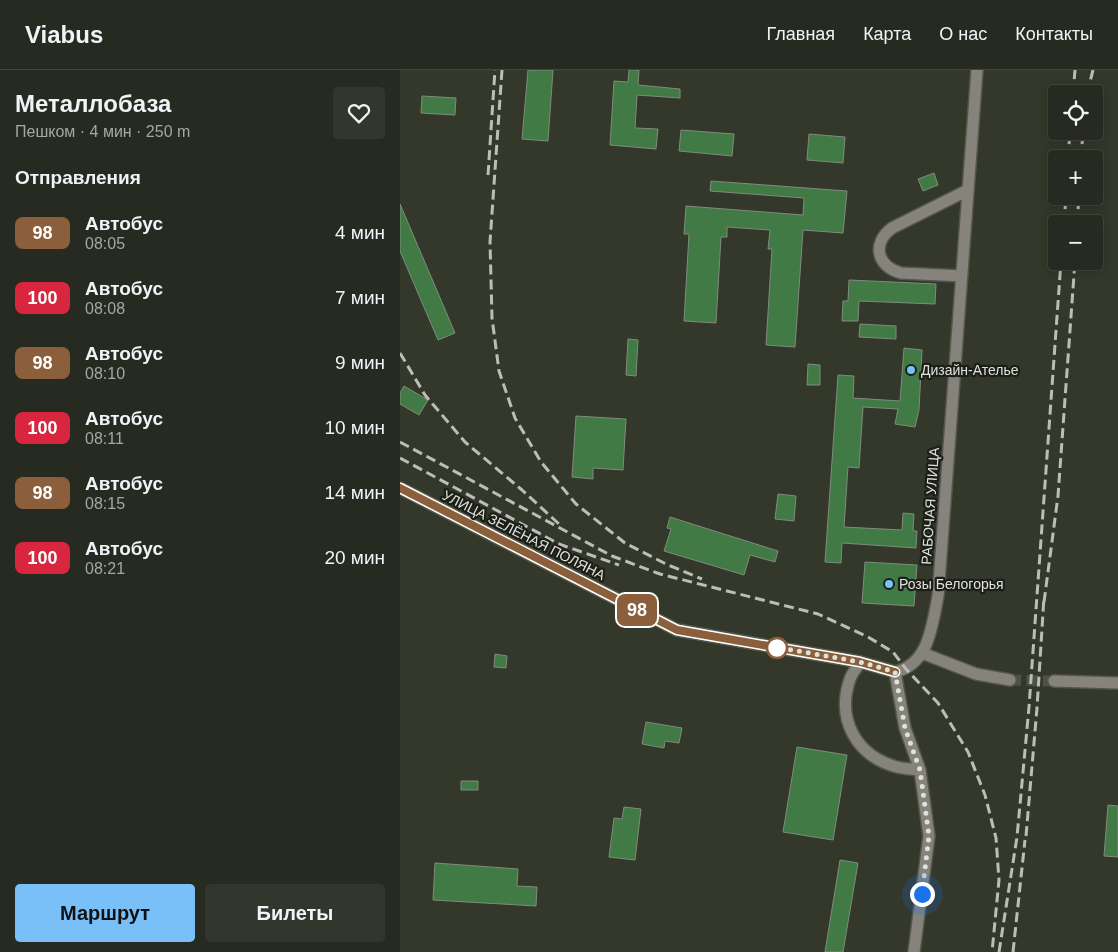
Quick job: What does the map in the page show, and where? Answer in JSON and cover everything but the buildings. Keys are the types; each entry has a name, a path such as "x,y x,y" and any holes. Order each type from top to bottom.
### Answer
{"street":[{"name":"РАБОЧАЯ УЛИЦА","path":"895,672 906,669 922,653 932,630 938,596 977,70"},
{"path":"962,276 901,273 892,270 884,264 880,256 879,247 881,239 892,228 968,190"},
{"name":"УЛИЦА ЗЕЛЁНАЯ ПОЛЯНА","path":"400,488 677,630 860,662 895,672"},
{"path":"922,653 976,674 1010,680"},
{"path":"860,662 850,678 846,697 847,719 852,735 868,753 881,760 897,767 920,770"},
{"path":"895,672 905,728 920,770 929,836 914,952"},
{"path":"1054,681 1118,683"}],"tunnel":[{"path":"1010,680 1054,681"}],"railway":[{"path":"488,175 495,70"},
{"path":"502,70 490,242 492,318 499,371 515,418 541,462 576,504 625,543 666,564 702,579"},
{"path":"1074,85 1075,70"},
{"path":"1089,85 1093,70"},
{"path":"1069,140 1069,150"},
{"path":"1082,140 1082,150"},
{"path":"1065,205 1065,215"},
{"path":"1078,205 1078,215"},
{"path":"999,952 1017,837 1029,707 1060,270"},
{"path":"1044,602 1058,496 1074,270"},
{"path":"400,353 425,395 465,442 559,524"},
{"path":"400,442 612,556 660,574 818,614 868,637 893,652 938,703 968,752 985,795 996,838 999,880 992,952"},
{"path":"400,458 559,544 619,565"},
{"path":"1026,836 1044,597"},
{"path":"1013,952 1025,840"}],"bus line":[{"name":"98","path":"400,488 677,630 860,662 895,672"}],"place":[{"name":"Дизайн-Ателье","path":"911,370"},
{"name":"Розы Белогорья","path":"889,584"}],"route":[{"path":"777,648 775,647 860,662 895,672 905,728 920,770 929,836 922,894"}]}
